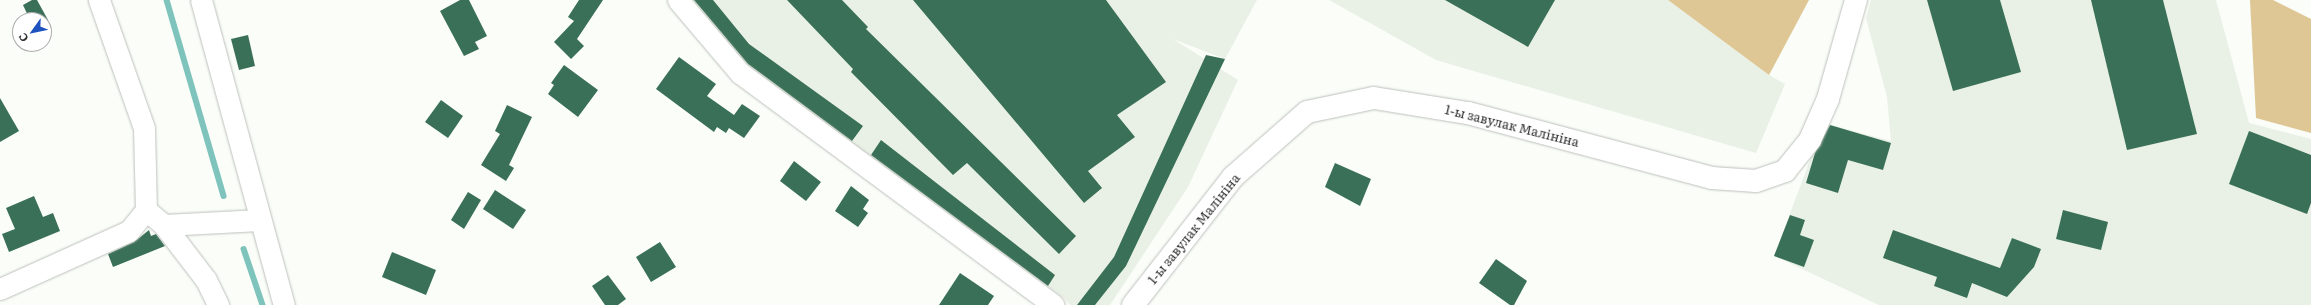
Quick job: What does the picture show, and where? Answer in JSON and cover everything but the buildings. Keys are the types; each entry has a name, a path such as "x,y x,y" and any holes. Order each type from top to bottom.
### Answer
{"street":[{"path":"0,289 129,231 146,210 144,128 99,0"},
{"path":"200,0 284,305"},
{"path":"678,0 740,73 1053,305"},
{"name":"1-ы завулак Малініна","path":"1134,305 1233,177 1307,112 1374,98 1468,113 1712,178 1756,181 1785,171 1810,140 1828,99 1856,0"},
{"path":"146,210 164,225 206,280 218,305"},
{"path":"164,225 260,220"}],"shaded area":[{"path":"691,0 1257,0 1225,59 1173,39 1238,80 1188,187 1110,305 1070,305 1064,298 738,59"},
{"path":"1329,0 1668,0 1769,75 1785,84 1756,153 1436,60"},
{"path":"1668,0 1809,0 1769,75"},
{"path":"1871,0 2216,0 2249,123 2311,139 2311,305 1879,305 1774,256 1824,123 1891,141 1887,97 1866,18"},
{"path":"2250,0 2273,0 2311,19 2311,133 2256,118"}],"waterway":[{"path":"167,0 224,196"},
{"path":"244,249 263,305"}]}
